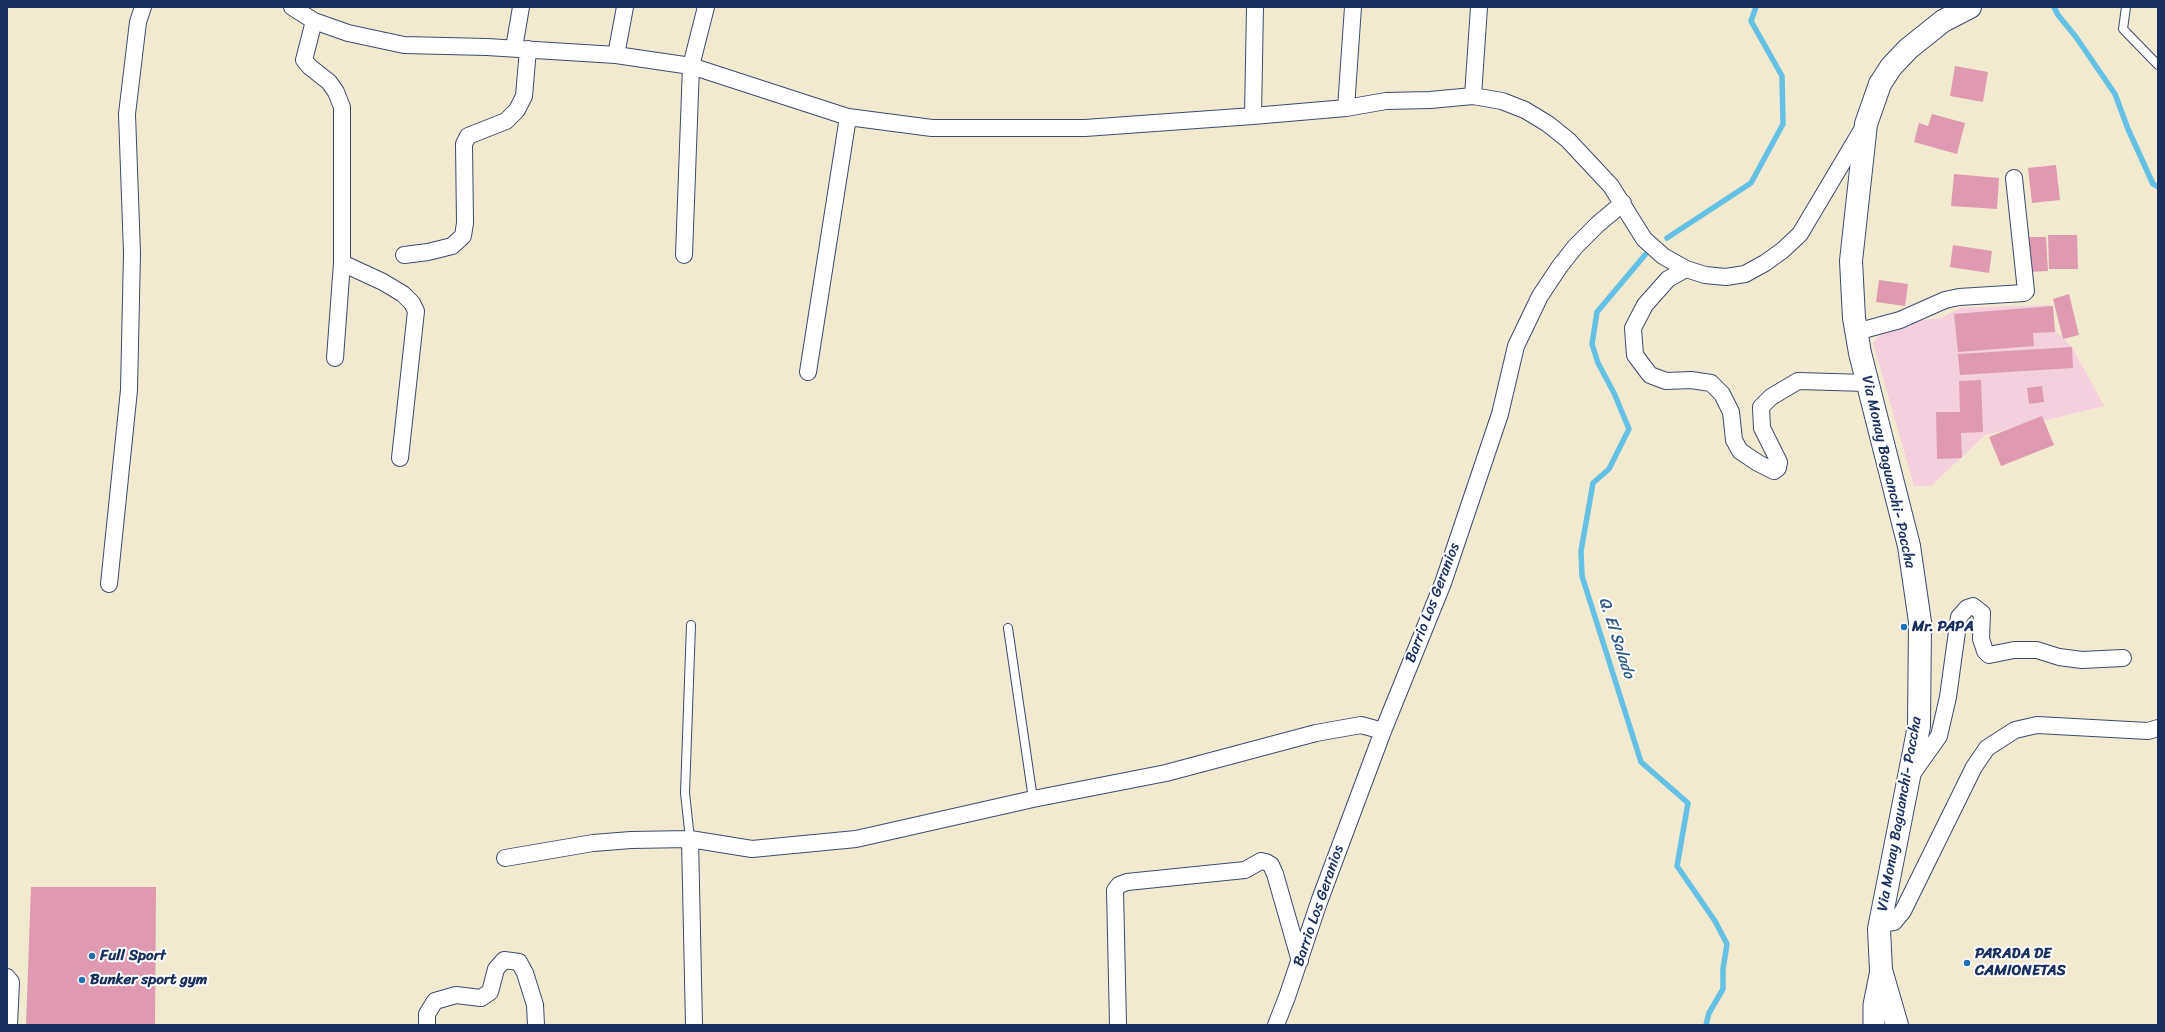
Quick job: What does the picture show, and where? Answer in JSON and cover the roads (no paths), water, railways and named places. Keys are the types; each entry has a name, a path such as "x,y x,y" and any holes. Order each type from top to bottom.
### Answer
{"main road":[{"name":"Via Monay Baguanchi- Paccha","path":"1897,1025 1881,970 1880,924 1919,726 1920,622 1909,546 1867,383 1856,332 1851,261 1866,124 1880,84 1891,67 1908,49 1943,21 1970,7"}],"street":[{"path":"109,584 129,390 132,253 127,114 138,22 143,7"},
{"path":"292,7 314,21 348,33 404,45 521,49 616,55 691,66 848,116 932,128 1085,128 1346,108 1386,101 1430,100 1473,96 1502,101 1525,110 1548,124 1568,140 1611,186 1623,203 1644,239 1663,256 1686,269 1706,275 1726,277 1745,274 1783,250 1800,234 1866,124"},
{"path":"404,255 428,252 452,246 463,236 465,223 464,144 468,136 506,121 518,110 524,96 521,49 521,7"},
{"path":"616,55 624,7"},
{"path":"684,255 691,66 706,7"},
{"path":"1252,116 1255,62 1255,7"},
{"path":"1346,108 1353,7"},
{"path":"1473,96 1479,7"},
{"path":"314,21 304,60 310,67 329,82 336,92 342,107 342,263 335,358"},
{"path":"808,372 848,116"},
{"path":"1856,332 1900,320 1945,300 1959,297 2024,293 2026,291 2014,178"},
{"name":"Barrio Los Geranios","path":"1276,1025 1300,961 1319,902 1383,730 1443,583 1500,414 1516,346 1540,296 1560,266 1575,247 1598,224 1623,203"},
{"path":"342,263 383,282 403,294 412,303 416,311 400,458"},
{"path":"1686,269 1668,279 1645,305 1634,328 1635,355 1650,375 1666,381 1691,380 1711,383 1722,394 1731,412 1734,440 1740,451 1758,463 1774,471 1778,468 1779,462 1762,428 1761,407 1771,397 1798,381 1867,383"},
{"path":"1908,778 1939,736 1948,697 1959,617 1967,608 1973,606 1982,613 1981,639 1984,651 1989,655 2014,650 2037,650 2059,657 2082,660 2123,658"},
{"path":"505,858 593,843 690,838 752,849 856,839 1034,799 1166,772 1316,733 1362,724 1383,730"},
{"path":"1880,924 1894,922 1903,911 1974,767 1987,748 2015,730 2037,725 2140,731 2158,728"},
{"path":"690,838 694,1025"},
{"path":"1118,1025 1115,890 1119,885 1127,882 1245,870 1261,861 1266,862 1271,865 1275,874 1300,961"},
{"path":"427,1025 427,1014 435,1001 456,996 481,998 490,992 496,968 504,960 519,962 526,973 535,1005 536,1025"},
{"path":"1874,1025 1874,1005 1881,970"},
{"path":"7,977 11,982 9,1025"}],"lane":[{"path":"2126,7 2123,29 2158,65"},
{"path":"690,838 685,792 691,625"},
{"path":"1008,628 1034,799"}],"waterway":[{"path":"1667,238 1751,183 1783,124 1782,76 1751,21 1756,7"},
{"path":"2054,7 2058,15 2076,37 2115,94 2128,129 2153,184 2158,187"},
{"name":"Q. El Salado","path":"1645,255 1597,312 1592,344 1598,363 1614,393 1629,429 1609,469 1593,483 1581,551 1582,576 1641,762 1688,803 1677,866 1715,921 1727,944 1723,969 1723,989 1709,1013 1706,1025"}],"place":[{"name":"Mr. PAPA","path":"1904,627"},
{"name":"Full Sport","path":"92,956"},
{"name":"PARADA DE CAMIONETAS","path":"1967,963"},
{"name":"Bunker sport gym","path":"82,980"}]}
